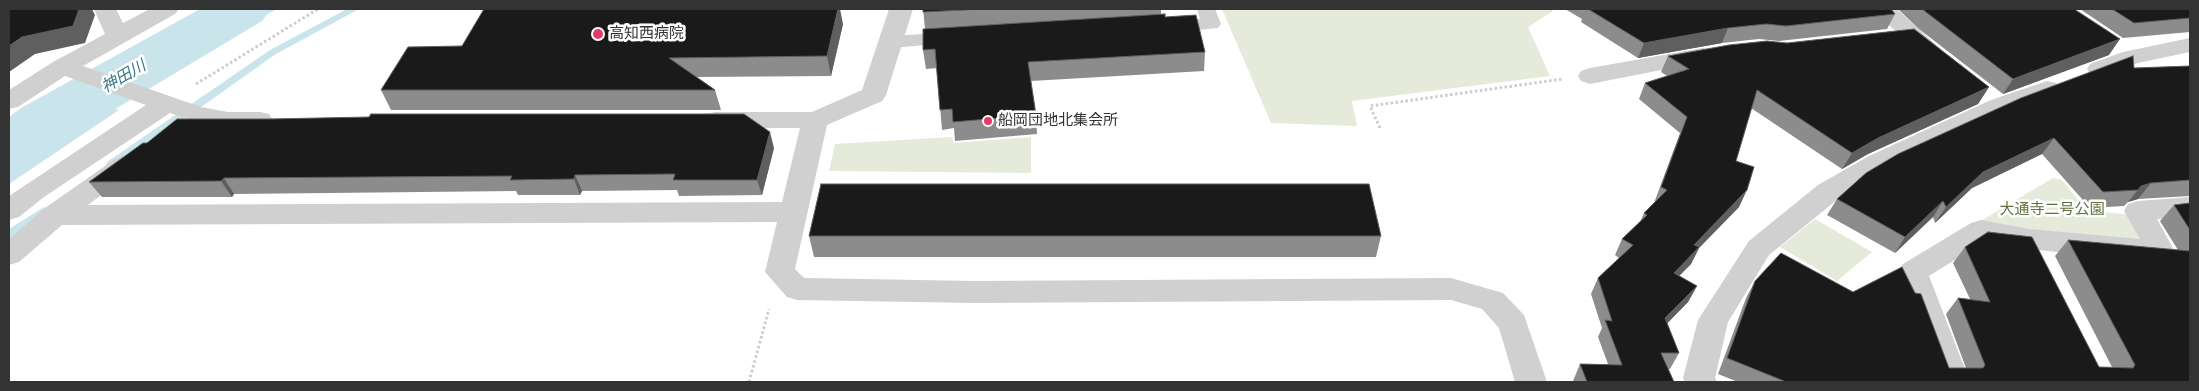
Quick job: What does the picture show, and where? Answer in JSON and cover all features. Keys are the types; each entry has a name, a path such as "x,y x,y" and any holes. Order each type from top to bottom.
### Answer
{"street":[{"path":"105,9 117,35"},
{"path":"9,101 70,69 117,35 167,9"},
{"path":"696,120 815,120 872,95 901,9"},
{"path":"1887,9 1910,35 1955,70"},
{"path":"1882,38 1910,35"},
{"path":"2109,42 2132,57"},
{"path":"1701,382 1700,378 1713,320 1759,248 1828,192 1878,162 2000,106 2132,57 2190,45"},
{"path":"1590,76 1722,52"},
{"path":"70,69 197,114 228,120 283,120"},
{"path":"1978,88 2000,106"},
{"path":"9,210 34,190 161,102"},
{"path":"174,130 197,114"},
{"path":"815,120 780,272 796,289 975,292 1451,289 1492,301 1513,322 1531,382"},
{"path":"9,255 55,215 144,152"},
{"path":"1954,382 1913,272 1982,230 2036,252 2161,252 2138,211 2190,207"},
{"path":"55,215 793,212"}],"lane":[{"path":"1153,27 1211,24 1206,9"},
{"path":"891,42 968,38"}],"path":[{"path":"161,102 318,9"},
{"path":"1380,128 1370,106 1590,76"},
{"path":"749,382 772,301 796,289"}],"green space":[{"path":"1222,9 1553,9 1552,12 1528,27 1550,76 1352,101 1357,126 1271,123"},
{"path":"952,137 954,143 1031,137 1031,173 829,171 835,144"},
{"name":"大通寺二号公園","path":"2053,178 2062,180 2086,210 2132,215 2148,245 2032,235 1979,222"},
{"path":"1815,219 1872,252 1837,281 1780,247"}],"water":[{"path":"218,9 277,9 166,70 133,59"},
{"path":"71,93 119,110 9,184 9,138"}],"building":[{"path":"9,9 79,9 73,26 22,37 9,46"},
{"name":"高知西病院","path":"484,9 838,9 827,56 669,58 715,90 381,90 408,47 462,46"},
{"path":"923,9 984,9 923,12"},
{"path":"1588,9 1891,9 1895,14 1786,26 1766,24 1728,28 1644,43"},
{"path":"1922,9 2074,9 2120,39 2013,79"},
{"path":"2112,9 2190,9 2190,18 2134,23"},
{"path":"1165,14 1165,17 1196,15 1205,52 1028,62 1036,115 953,122 952,109 940,110 935,49 923,50 923,29"},
{"path":"1914,29 1989,87 1878,138 1852,153 1757,90 1736,161 1754,167 1747,190 1694,245 1699,247 1674,273 1697,286 1665,318 1679,353 1661,353 1674,382 1587,382 1580,364 1622,365 1605,320 1612,321 1598,278 1633,245 1622,239 1647,215 1644,213 1667,190 1661,187 1687,117 1645,83 1689,69 1668,56 1729,45 1767,41 1787,43"},
{"path":"2133,56 2134,68 2190,66 2190,180 2151,183 2141,186 2138,190 2103,192 2054,138 1983,172 1946,207 1943,201 1905,237 1837,199 1866,173 1898,154 2021,98"},
{"path":"371,114 744,114 770,132 757,180 673,180 675,174 575,175 574,179 510,180 512,176 224,178 221,181 89,182 143,143 147,143 177,119 369,117"},
{"path":"821,184 1369,184 1381,236 809,236"},
{"path":"2190,203 2190,230 2174,205"},
{"path":"1988,232 2032,237 2099,367 2133,368 2135,365 2068,240 2190,251 2190,382 1784,382 1727,358 1755,281 1781,253 1853,292 1902,267 1915,293 1921,294 1949,368 1983,368 1985,365 1958,298 1990,302 1965,247"}],"waterway":[{"name":"神田川","path":"9,150 44,123 242,9"},
{"path":"111,165 273,52 354,9"},
{"path":"9,235 44,211"}],"place":[{"name":"高知西病院","path":"598,34"},
{"name":"船岡団地北集会所","path":"988,121"}]}
